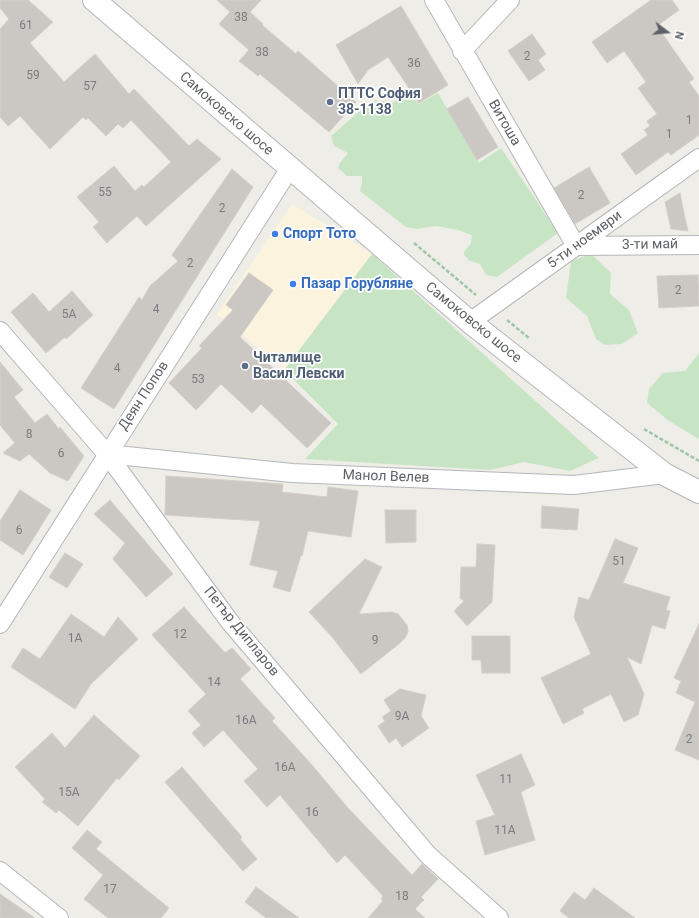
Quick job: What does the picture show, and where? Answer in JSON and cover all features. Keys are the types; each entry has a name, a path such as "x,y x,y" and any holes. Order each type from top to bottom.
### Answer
{"main road":[{"name":"Самоковско шосе","path":"94,0 470,322 664,474 699,492"}],"street":[{"name":"Витоша","path":"434,0 462,51 576,246"},
{"path":"462,51 510,0"},
{"name":"5-ти ноември","path":"470,322 699,158"},
{"name":"Деян Попов","path":"0,624 290,168"},
{"name":"3-ти май","path":"576,246 699,245"},
{"name":"Петър Дипларов","path":"0,332 107,454 240,634 428,856 499,918"},
{"name":"Манол Велев","path":"107,454 292,473 574,485 664,474"},
{"path":"0,871 59,918"}],"shaded area":[{"name":"Пазар Горубляне","path":"292,204 372,254 284,370 217,314"}],"green space":[{"path":"438,93 479,163 501,148 558,233 497,277 486,275 480,264 470,261 464,255 464,252 471,243 472,235 458,230 436,226 417,229 406,227 360,191 362,176 347,176 338,168 348,153 334,146 331,136 363,108 376,100 380,102 385,101 392,103 401,98 407,100 413,98 419,104"},
{"path":"372,254 599,458 570,471 524,462 490,470 305,459 338,424 284,370"},
{"path":"591,254 611,273 610,294 629,310 638,333 622,344 605,345 596,339 587,316 566,298 571,261"},
{"path":"699,353 699,439 669,421 647,403 649,389 663,373 685,371"}],"building":[{"path":"0,0 28,0 53,22 30,43 64,82 95,54 129,94 134,89 189,146 197,139 221,159 146,226 137,216 107,243 93,227 99,222 77,197 114,166 135,191 142,185 144,187 171,162 131,120 123,128 118,124 106,136 88,118 86,120 83,117 50,149 20,116 8,126 0,117 0,29 9,19 0,8"},
{"path":"217,0 261,0 250,12 263,24 262,25 296,54 298,51 356,102 329,132 260,74 258,76 239,61 249,50 219,24 230,12"},
{"path":"651,0 672,0 679,10 657,26 694,79 689,82 699,96 699,135 671,155 668,152 636,175 621,154 648,135 644,130 650,126 647,121 657,114 638,88 646,82 624,51 607,63 592,42"},
{"path":"401,6 448,85 419,103 388,57 368,70 358,84 336,45"},
{"path":"532,34 546,54 538,60 545,70 529,81 508,51"},
{"path":"468,97 498,147 477,160 447,109"},
{"path":"589,167 610,203 575,224 554,188"},
{"path":"232,169 253,187 114,409 81,388 139,297 142,300 150,286 178,261 172,255"},
{"path":"680,193 688,231 671,229 665,202"},
{"name":"Читалище Васил Левски","path":"249,273 273,290 240,337 331,423 307,448 261,404 252,413 221,384 196,410 169,383 202,348 199,346 233,310 226,305"},
{"path":"698,275 699,306 659,308 657,276"},
{"path":"72,291 93,315 66,339 65,337 46,353 11,312 33,293 49,312"},
{"path":"0,362 23,390 14,397 35,423 47,414 84,456 68,481 50,473 29,454 20,461 3,453 15,443 0,425"},
{"path":"166,476 283,484 282,492 327,497 328,487 358,491 351,537 308,531 302,556 301,555 290,592 273,587 278,571 250,565 260,521 165,515"},
{"path":"20,490 51,510 23,555 0,540 0,521"},
{"path":"110,500 173,574 146,597 113,559 125,543 94,514"},
{"path":"542,506 579,509 577,530 541,528"},
{"path":"385,510 416,510 416,542 386,543"},
{"path":"615,539 638,548 623,583 670,597 666,610 670,611 665,629 652,625 641,664 627,657 644,694 638,715 624,722 611,694 582,709 584,713 563,724 541,678 591,654 574,617 579,597 589,600"},
{"path":"477,544 495,545 492,602 467,626 454,611 464,601 460,598 461,567 476,567"},
{"path":"65,553 83,564 67,588 49,577"},
{"path":"365,559 382,567 359,614 392,612 398,614 407,625 408,632 400,643 361,674 332,637 309,612"},
{"path":"184,607 225,653 232,648 251,669 240,679 275,718 272,721 348,808 412,875 422,864 438,879 421,897 424,900 415,909 425,918 368,918 383,901 381,899 383,896 345,855 337,863 280,795 267,807 244,781 258,769 223,730 204,747 192,733 201,725 188,711 206,694 152,635"},
{"path":"71,614 104,637 118,617 138,639 91,684 75,709 11,667 23,648 40,659"},
{"path":"699,624 699,760 675,750 695,702 676,693 681,681 674,678"},
{"path":"472,636 510,636 510,673 482,673 481,660 472,660"},
{"path":"400,689 426,695 421,716 429,728 402,747 396,738 389,743 378,726 385,721 382,717 391,711 384,700"},
{"path":"94,715 140,756 119,780 117,778 78,826 59,810 56,813 42,802 45,799 15,767 52,733 65,748"},
{"path":"521,754 535,785 521,792 535,840 485,855 476,821 495,815 476,775"},
{"path":"182,767 242,837 240,839 257,859 243,871 165,782"},
{"path":"87,830 102,842 96,849 169,908 161,918 108,918 84,899 103,875 72,848"},
{"path":"256,887 299,918 266,918 245,902"},
{"path":"594,888 635,918 569,918 560,911 574,892 585,900"},
{"path":"0,894 35,918 0,918"}],"place":[{"name":"ПТТС София 38-1138","path":"330,102"},
{"name":"Спорт Тото","path":"275,234"},
{"name":"Пазар Горубляне","path":"293,284"},
{"name":"Читалище Васил Левски","path":"245,366"}]}
